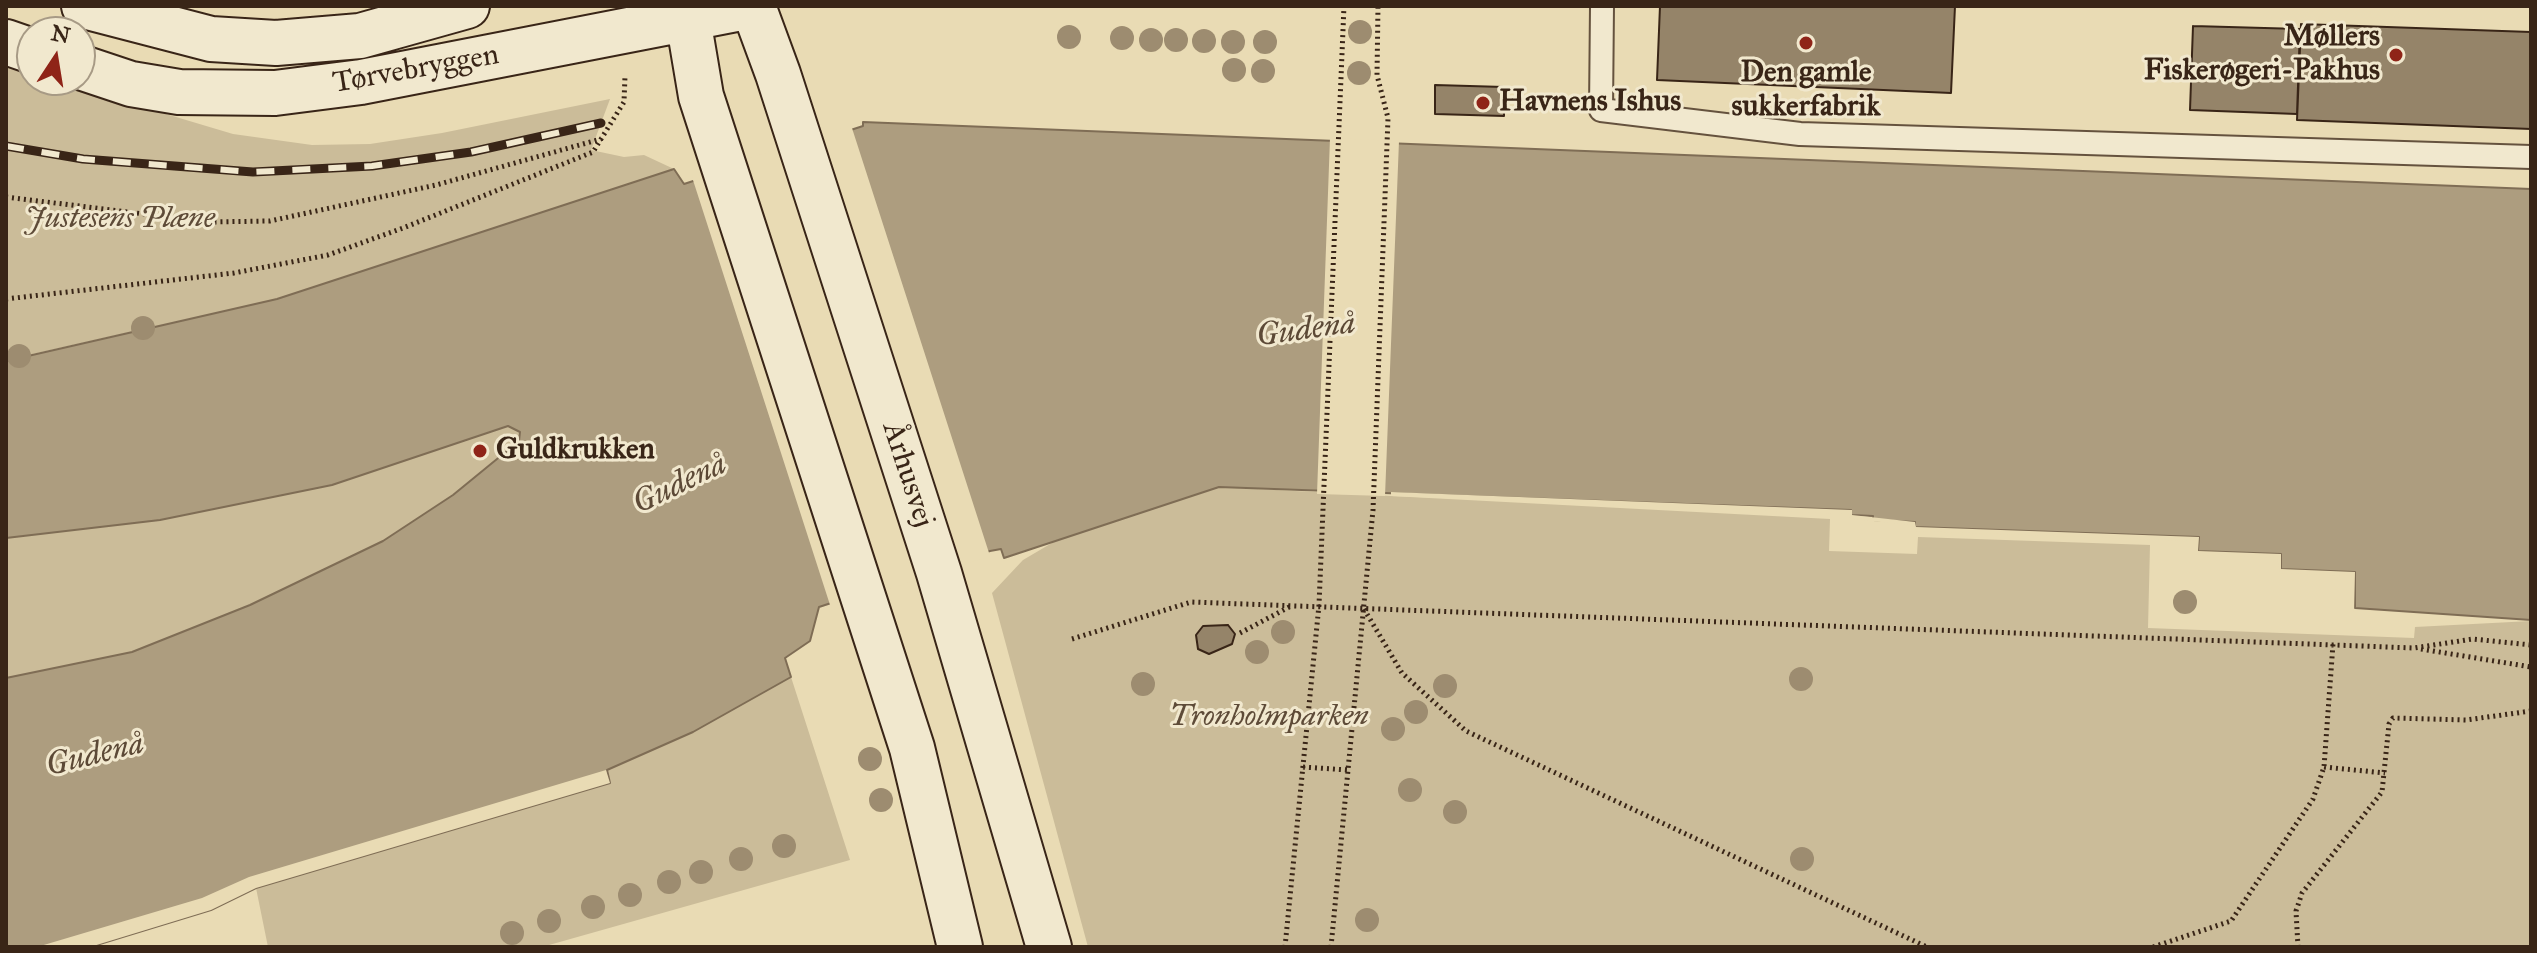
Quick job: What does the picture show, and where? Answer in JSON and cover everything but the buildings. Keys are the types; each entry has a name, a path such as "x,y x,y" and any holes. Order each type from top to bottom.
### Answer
{"main road":[{"name":"Tørvebryggen","path":"84,6 211,39 276,43 360,36 467,6"},
{"name":"Tørvebryggen","path":"96,72 131,84 179,92 275,93 361,82 690,13 753,6"},
{"name":"Århusvej","path":"753,6 799,138 939,573 1049,947"},
{"path":"690,13 701,96 912,748 960,947"}],"lane":[{"path":"1602,6 1601,110 1800,134 2531,157"}],"path":[{"path":"1285,947 1319,605 1344,6"},
{"path":"1331,947 1373,510 1388,118 1377,75 1378,6"},
{"path":"6,299 234,273 328,255 593,152 624,102"},
{"path":"6,197 209,222 270,221 436,185 601,138"},
{"path":"1072,639 1191,602 2333,644 2414,648 2531,667"},
{"path":"1240,633 1294,604"},
{"path":"1364,608 1402,673 1466,731 1927,947"},
{"path":"2414,648 2473,639 2531,645"},
{"path":"2153,947 2231,921 2313,799 2322,783 2333,644"},
{"path":"2298,947 2296,911 2302,893 2382,792 2389,724 2393,718 2466,720 2531,711"},
{"path":"1303,767 1348,770"},
{"path":"2324,767 2385,773"}],"green space":[{"name":"Justesens Plæne","path":"6,66 16,69 16,96 96,96 96,93 233,134 312,145 370,144 442,133 610,99 591,150 624,157 644,155 674,169 277,299 6,360"},
{"path":"508,426 520,431 519,441 453,495 383,541 250,605 132,652 6,678 6,538 160,520 332,485"},
{"name":"Tronholmparken","path":"1219,487 1830,519 1829,551 1917,554 1918,537 2150,545 2148,628 2414,638 2415,627 2531,621 2531,947 1088,947 992,593 1023,560 1057,540"},
{"path":"791,677 850,860 542,947 268,947 256,888 609,783 606,770 693,732"}],"water":[{"name":"Gudenå","path":"863,122 2531,189 2531,620 2355,608 2355,572 2281,569 2281,554 2198,551 2199,537 1915,527 1915,522 1873,520 1873,516 1851,515 1851,510 1219,487 1004,558 1001,549 990,551 819,607 810,641 785,658 791,677 693,732 607,770 610,783 256,888 211,910 90,947 6,947 6,678 132,652 250,605 383,541 453,495 519,441 520,432 508,426 332,485 160,520 6,538 6,361 277,299 674,169 684,184 863,126"}],"pier":[{"path":"851,125 990,556 831,608 692,177"},
{"path":"1330,138 1399,141 1385,496 1317,494"},
{"path":"1391,492 1852,510 1852,515 1915,522 1916,527 2199,537 2198,551 2281,554 2281,569 2355,572 2354,612 2351,608 2351,576 2280,573 2277,558 2197,555 2195,541 1915,531 1911,525 1851,519 1847,514 1391,496"},
{"path":"606,770 610,783 256,888 211,910 90,947 37,947 202,898 249,877"}],"railway":[{"path":"6,146 83,159 253,172 372,166 471,152 601,123"}],"place":[{"name":"Den gamle sukkerfabrik","path":"1806,43"},
{"name":"Møllers Fiskerøgeri-Pakhus","path":"2396,55"},
{"name":"Havnens Ishus","path":"1483,103"},
{"name":"Guldkrukken","path":"480,451"}]}
